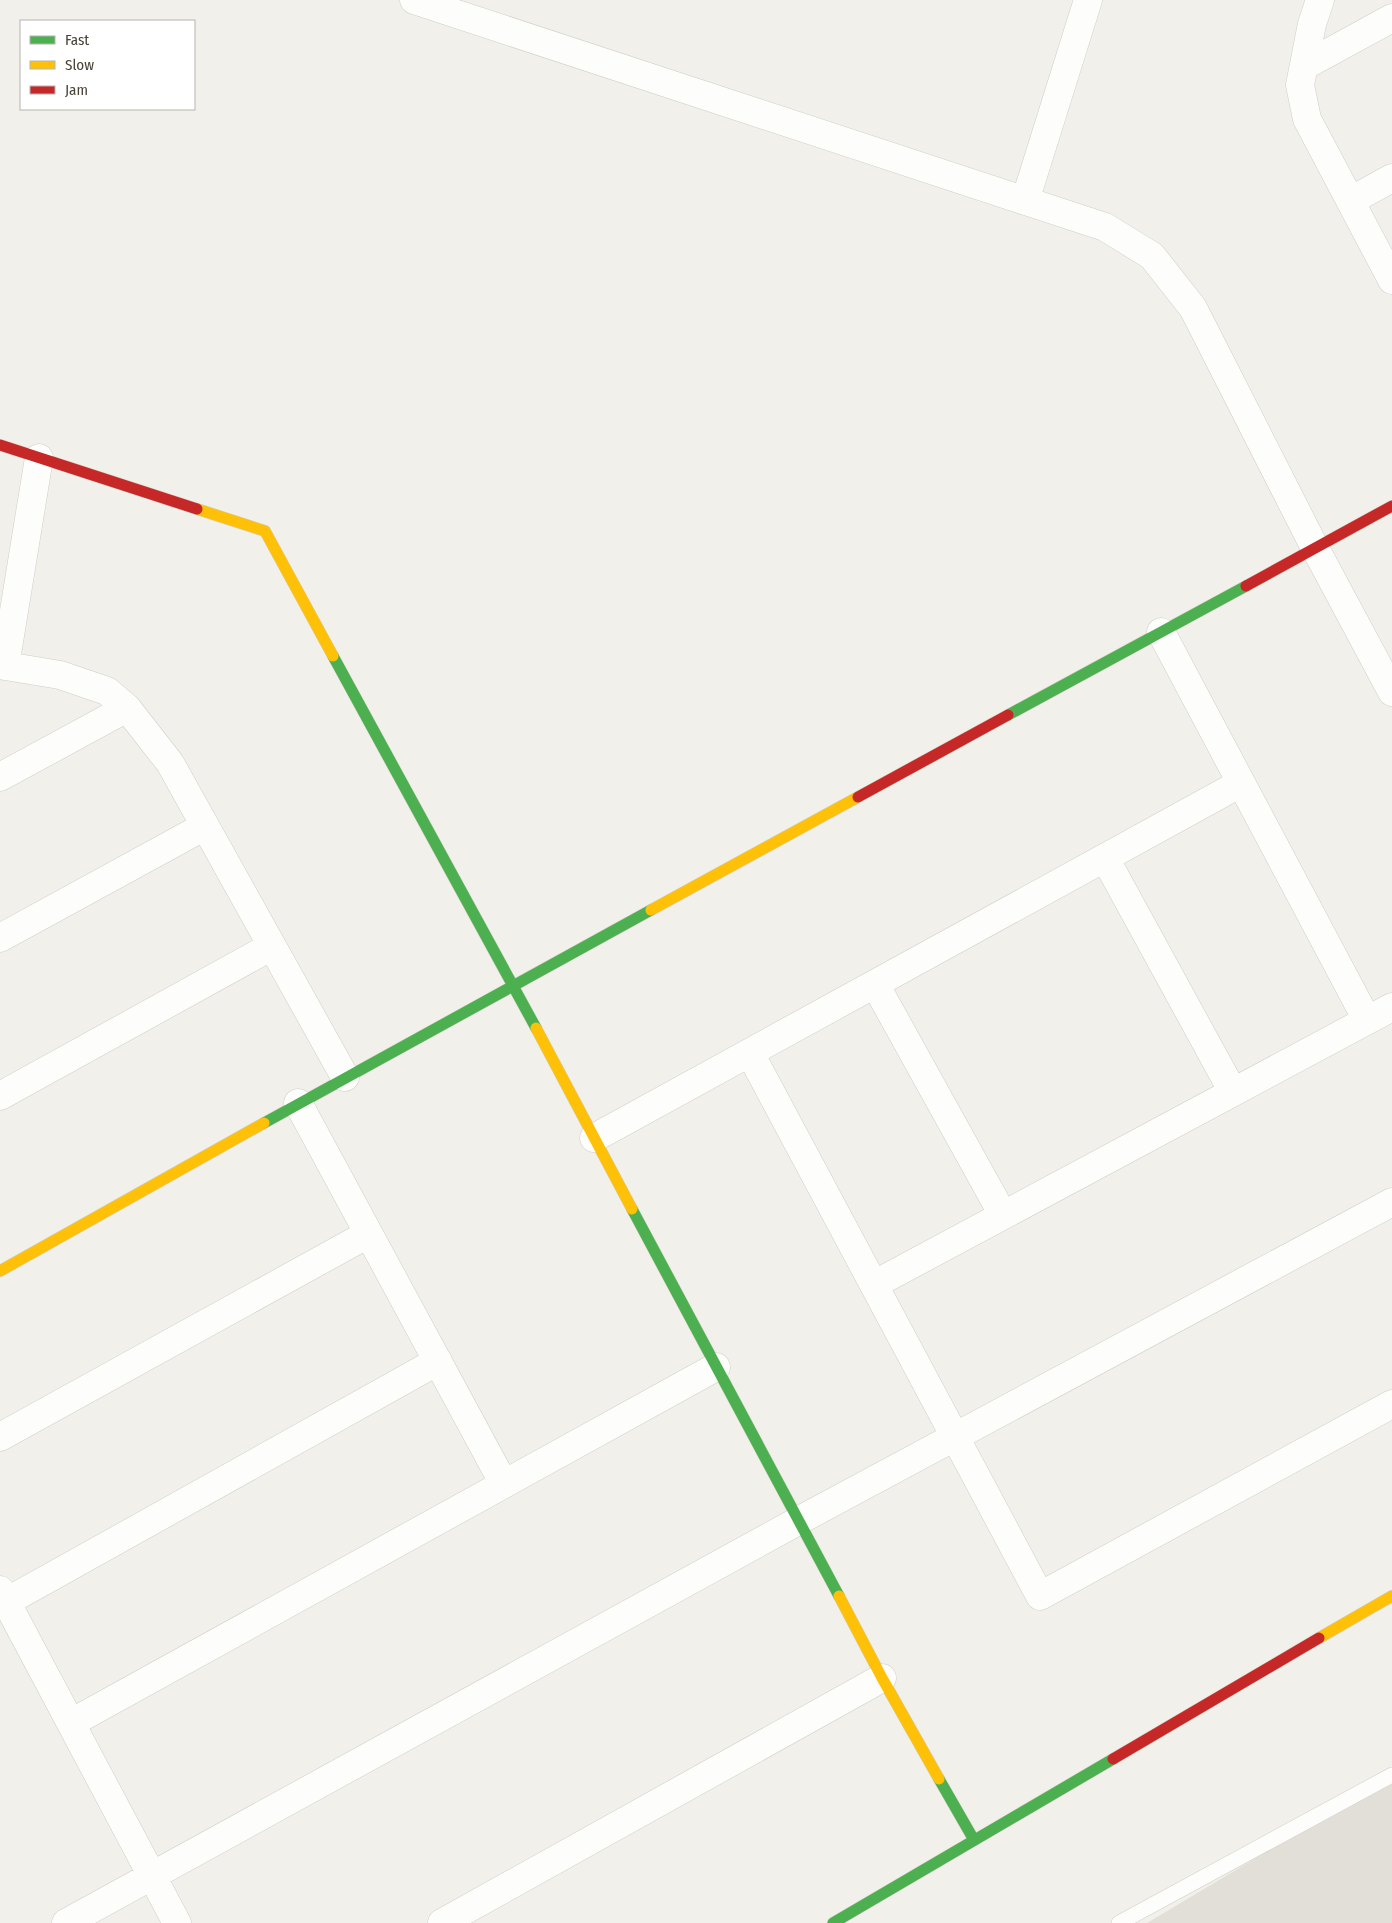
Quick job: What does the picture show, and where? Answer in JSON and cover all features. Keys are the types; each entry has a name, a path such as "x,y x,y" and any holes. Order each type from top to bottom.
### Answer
{"street":[{"path":"414,0 1105,227 1152,256 1193,308 1314,548 1392,692"},
{"path":"1025,201 1088,0"},
{"path":"1320,0 1312,24 1300,85 1307,119 1392,280"},
{"path":"1304,66 1392,18"},
{"path":"1350,201 1392,178"},
{"path":"0,445 265,531 513,985 882,1678 974,1840"},
{"path":"39,458 2,666 60,675 107,691 126,708 170,763 345,1077"},
{"path":"0,1271 345,1077 1392,506"},
{"path":"1160,632 1367,1020"},
{"path":"0,777 126,708"},
{"path":"594,1138 1241,783"},
{"path":"0,938 205,826"},
{"path":"1105,858 1233,1092"},
{"path":"0,1096 272,946"},
{"path":"875,984 1003,1215"},
{"path":"875,1284 1392,1007"},
{"path":"750,1053 1040,1596 1392,1404"},
{"path":"298,1103 504,1484"},
{"path":"66,1923 798,1521 956,1438 1392,1202"},
{"path":"0,1436 368,1234"},
{"path":"177,1923 3,1596 438,1362"},
{"path":"71,1723 716,1367"},
{"path":"833,1923 1392,1596"},
{"path":"442,1923 882,1678"}],"lane":[{"path":"1119,1923 1392,1775"}],"shaded area":[{"path":"1392,1777 1392,1923 1147,1923"}],"traffic: fast":[{"path":"1008,715 1246,586"},
{"path":"333,656 536,1028"},
{"path":"264,1123 651,910"},
{"path":"632,1209 839,1596"},
{"path":"833,1923 1113,1759"},
{"path":"939,1779 974,1840"}],"traffic: slow":[{"path":"197,509 265,531 333,656"},
{"path":"651,910 858,797"},
{"path":"536,1028 632,1209"},
{"path":"0,1271 264,1123"},
{"path":"839,1596 882,1678 939,1779"},
{"path":"1319,1638 1392,1596"}],"traffic: jam":[{"path":"0,445 197,509"},
{"path":"1246,586 1392,506"},
{"path":"858,797 1008,715"},
{"path":"1113,1759 1319,1638"}]}
